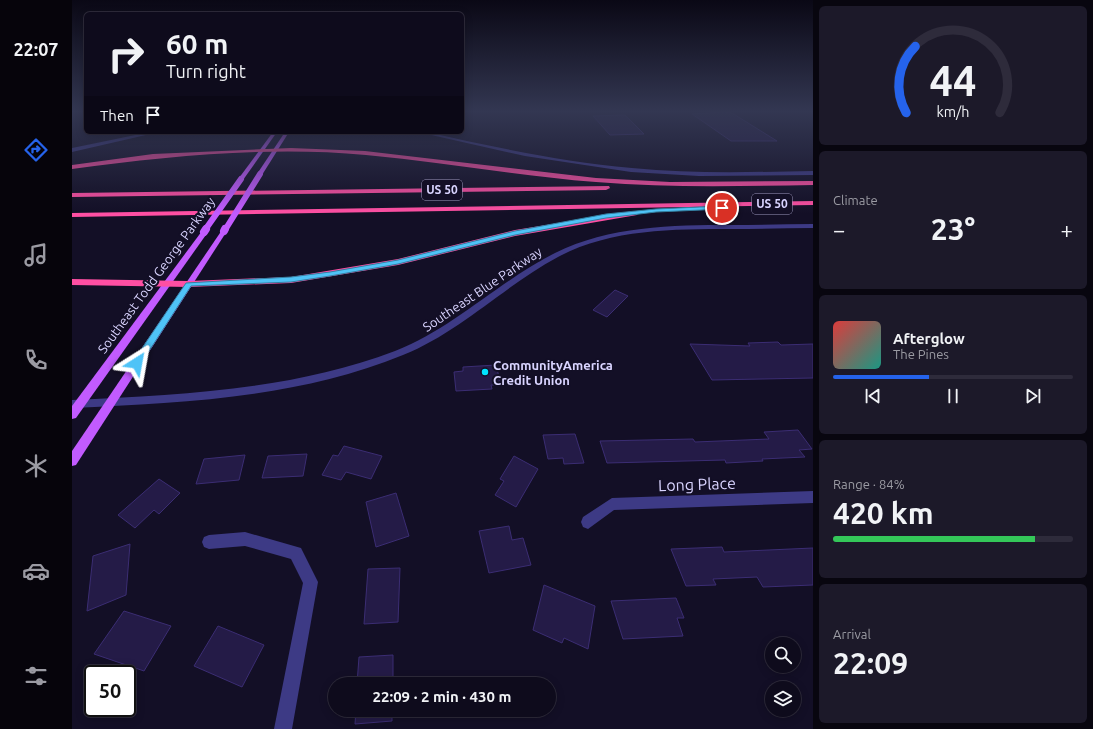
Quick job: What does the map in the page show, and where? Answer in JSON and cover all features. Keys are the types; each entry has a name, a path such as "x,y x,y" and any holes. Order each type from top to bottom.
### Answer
{"highway":[{"path":"72,167 153,156 275,150 365,153 577,178 627,182 670,184 813,184"},
{"name":"US 50","path":"72,195 813,184"},
{"name":"US 50","path":"72,215 813,203"},
{"path":"72,282 189,284 291,280 398,262 515,233 593,219 645,212 722,208 730,205"}],"main road":[{"name":"Southeast Todd George Parkway","path":"72,415 76,403 167,284 264,146"},
{"path":"72,461 224,231 277,146"}],"street":[{"path":"72,150 91,146"},
{"path":"481,146 573,163 632,170 697,174 813,173"},
{"name":"Southeast Blue Parkway","path":"76,403 157,401 259,390 366,366 430,340 538,266 558,254 593,240 663,228 813,226"},
{"name":"Long Place","path":"588,522 612,504 813,497"},
{"path":"208,542 244,539 296,553 311,582 283,729"}],"building":[{"path":"615,290 628,296 607,317 593,310"},
{"path":"778,342 781,345 813,344 813,378 712,380 690,344 750,346 748,343"},
{"path":"496,365 501,385 491,385 492,389 456,391 454,372 463,371 463,367"},
{"path":"798,430 812,449 799,450 805,457 762,459 763,461 726,463 725,460 607,463 600,441 693,439 695,442 769,439 764,432"},
{"path":"575,434 584,463 564,464 563,458 548,459 543,435"},
{"path":"344,446 382,456 371,479 346,472 341,480 322,475 333,455 338,456"},
{"path":"307,454 303,476 262,478 268,456"},
{"path":"245,455 239,480 196,484 204,459"},
{"path":"514,456 538,469 516,507 495,495 504,481 500,479"},
{"path":"159,479 180,493 159,514 154,510 135,528 118,515"},
{"path":"396,493 409,536 376,547 366,502"},
{"path":"509,526 512,540 523,538 531,565 489,573 479,531"},
{"path":"130,544 126,595 87,611 93,556"},
{"path":"722,547 724,552 813,548 813,585 763,587 757,577 713,579 716,585 686,586 671,549"},
{"path":"400,568 398,622 364,624 368,569"},
{"path":"544,585 595,606 588,649 564,638 562,643 533,630"},
{"path":"676,598 684,618 677,618 683,636 623,639 611,601"},
{"path":"124,611 171,626 144,671 136,668 136,665 126,665 94,654"},
{"path":"218,626 264,645 242,687 194,666"},
{"path":"393,655 393,677 358,677 359,657"},
{"path":"356,717 392,717 392,721 355,724"}],"place":[{"name":"CommunityAmerica Credit Union","path":"485,372"}],"route":[{"path":"137,363 189,284 291,280 398,262 515,233 606,216 677,209 722,208"}]}
